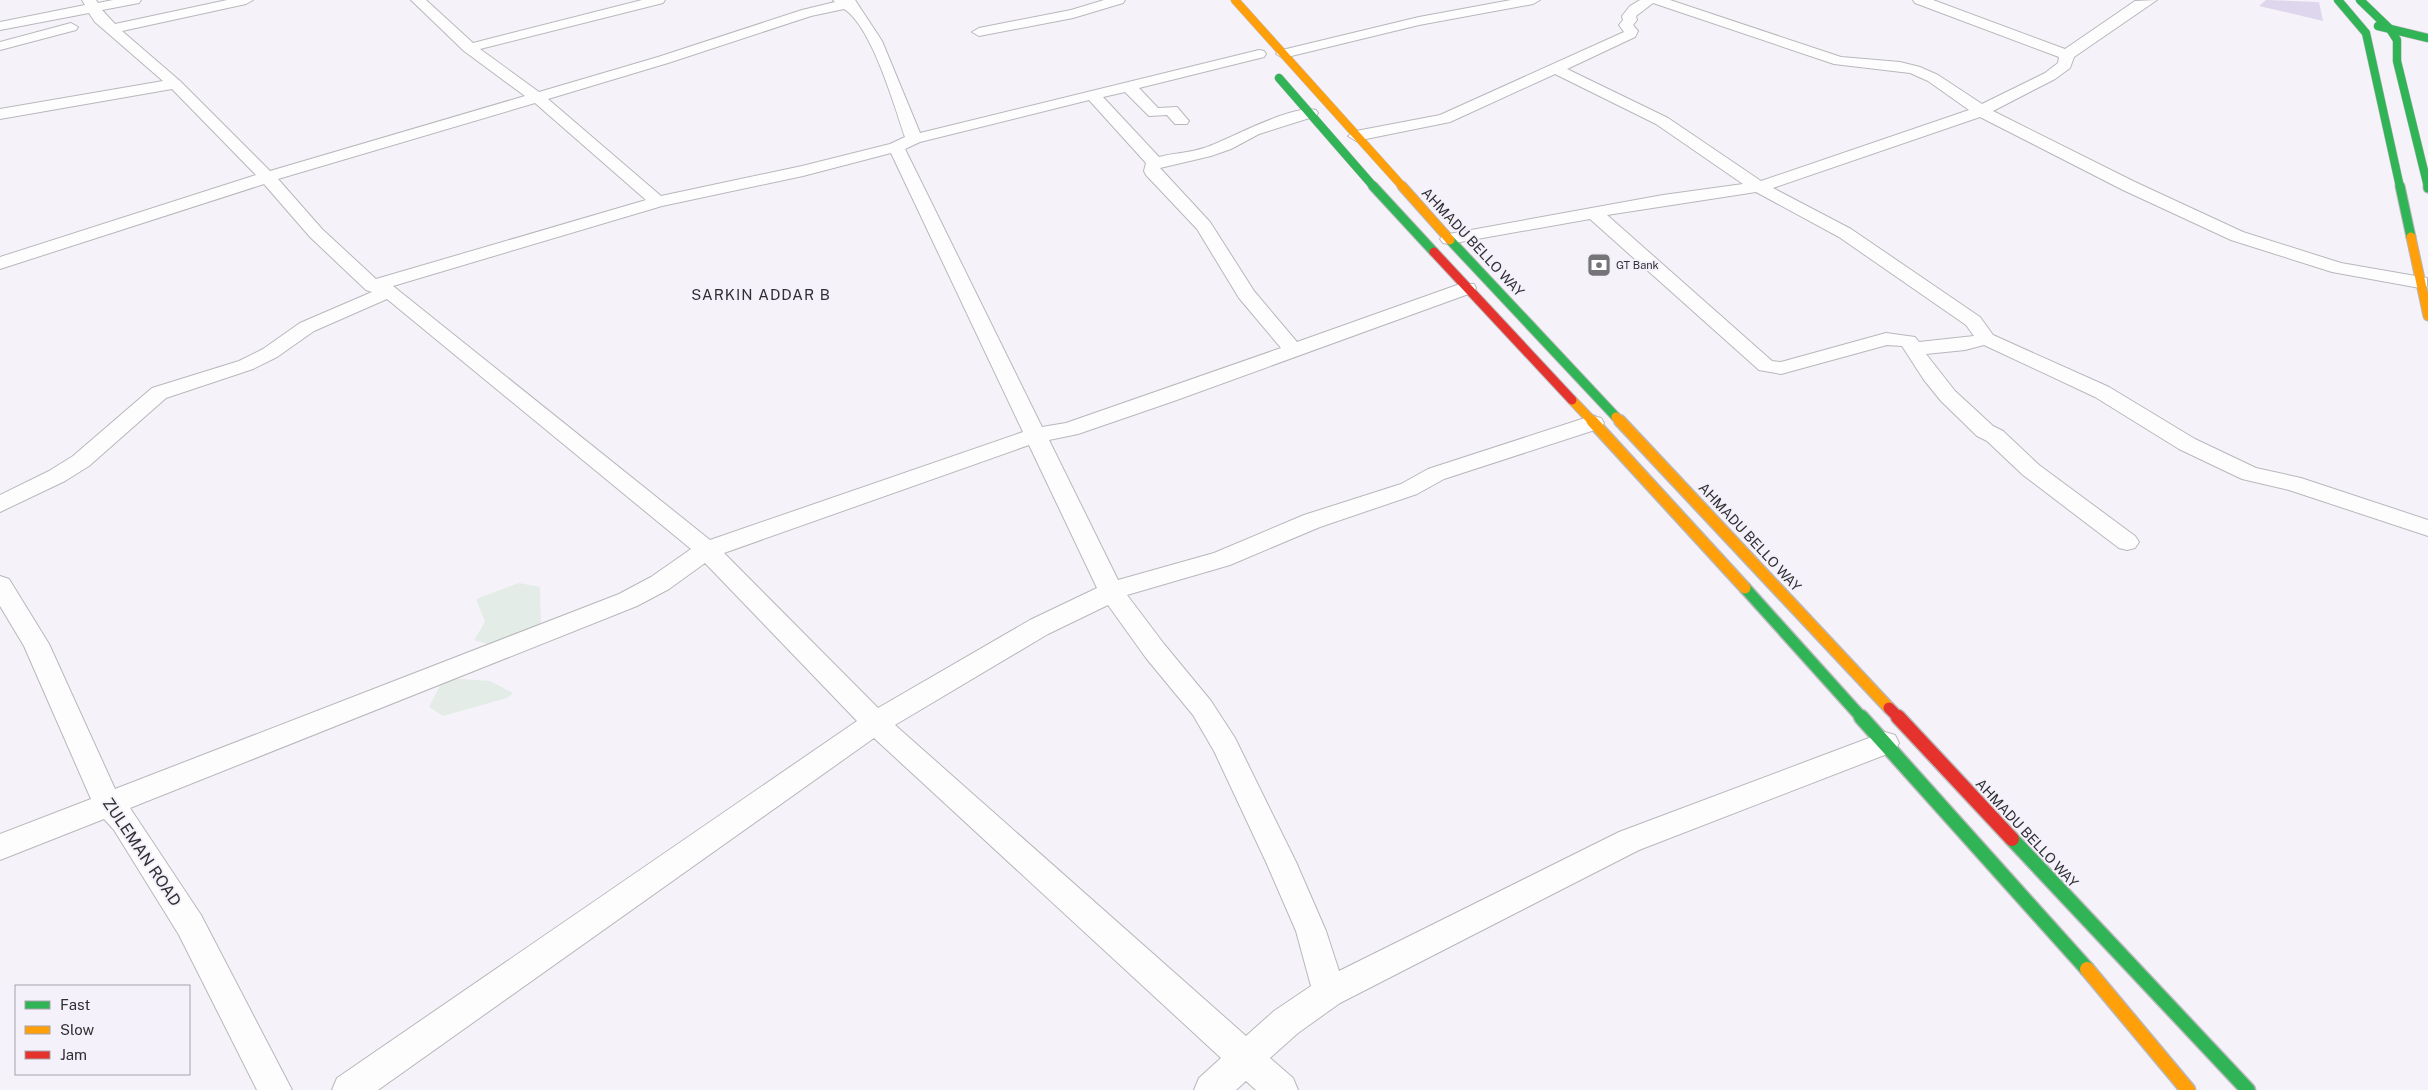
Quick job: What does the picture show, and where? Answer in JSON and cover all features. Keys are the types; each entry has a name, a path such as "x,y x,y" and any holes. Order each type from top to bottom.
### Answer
{"main road":[{"name":"AHMADU BELLO WAY","path":"1235,0 1449,239 2248,1090"},
{"path":"2338,0 2366,33 2428,316"},
{"path":"2360,0 2390,28 2397,40 2397,61 2428,188"},
{"path":"2358,22 2428,38"},
{"path":"2366,33 2428,48"},
{"path":"1248,40 1350,161 1593,423 2059,936 2188,1090"}],"street":[{"path":"0,26 134,0"},
{"path":"113,29 246,0"},
{"path":"418,0 469,48 514,83 537,97 658,202"},
{"path":"469,48 658,0"},
{"path":"979,32 1073,14 1118,0"},
{"path":"1283,54 1419,21 1533,0"},
{"path":"1356,136 1444,119 1556,69 1630,34 1631,32 1626,25 1630,20 1629,16 1635,9 1649,0"},
{"path":"1657,0 1840,61 1900,66 1915,70 1933,78 1981,111 2129,186 2237,236 2279,251 2339,268 2420,282"},
{"path":"1920,0 2067,55"},
{"path":"1449,239 1716,192 1759,187 1981,111 2050,76 2065,65 2067,55 2150,0"},
{"path":"0,263 267,177 663,60 845,2 868,27 875,41 905,143 1037,435 1111,591 1155,651 1202,708 1225,746 1281,862 1311,931 1329,992"},
{"path":"94,9 113,29 175,84 267,177 316,233 381,289 707,550 875,723 1281,1090"},
{"path":"0,46 94,9"},
{"path":"0,504 58,476 81,461 159,393 246,366 270,353 307,328 381,289 658,202 803,171 1128,86 1266,61"},
{"path":"1556,69 1662,121 1759,187 1845,233 1973,321 1986,339 2102,392 2187,444 2250,474 2293,483 2428,528"},
{"path":"0,114 175,84"},
{"path":"1128,86 1155,113 1171,110 1181,121"},
{"path":"1093,95 1156,164"},
{"path":"1292,349 1246,294 1204,226 1152,171 1152,166 1212,151 1253,131 1310,113"},
{"path":"1594,213 1766,366 1781,368 1886,339 1908,341 1948,396 1985,430 1995,436 2031,470 2127,542"},
{"path":"0,847 107,803 628,600 660,583 707,550 1037,435 1070,429 1167,396 1292,349 1467,288"},
{"path":"1913,349 1965,344 1986,339"},
{"path":"350,1090 875,723 1038,627 1101,598 1111,591 1222,559 1312,521 1410,489 1436,474 1593,423"},
{"name":"ZULEMAN ROAD","path":"0,585 36,644 107,803 124,821 190,925 275,1090"},
{"path":"1211,1090 1286,1022 1329,992 1629,841 1885,743"}],"shaded area":[{"path":"2266,0 2319,2 2323,21 2259,6"},
{"path":"519,583 540,587 541,629 491,645 474,640 485,622 476,599"},
{"path":"444,678 490,681 513,693 507,698 443,716 429,707"}],"traffic: fast":[{"path":"2338,0 2366,33 2411,237"},
{"path":"2360,0 2390,29 2397,40 2397,61 2428,188"},
{"path":"2378,26 2428,38"},
{"path":"1279,78 1349,161 1434,252"},
{"path":"1450,240 1616,417"},
{"path":"1745,588 2087,969"},
{"path":"2012,839 2248,1090"}],"traffic: slow":[{"path":"1235,0 1450,240"},
{"path":"2411,237 2428,316"},
{"path":"1572,400 1745,588"},
{"path":"1616,417 1889,708"},
{"path":"2087,969 2188,1090"}],"traffic: jam":[{"path":"1434,252 1572,400"},
{"path":"1889,708 2012,839"}],"place":[{"name":"GT Bank","path":"1599,265"}],"district":[{"name":"SARKIN ADDAR B","path":"761,294"}]}
